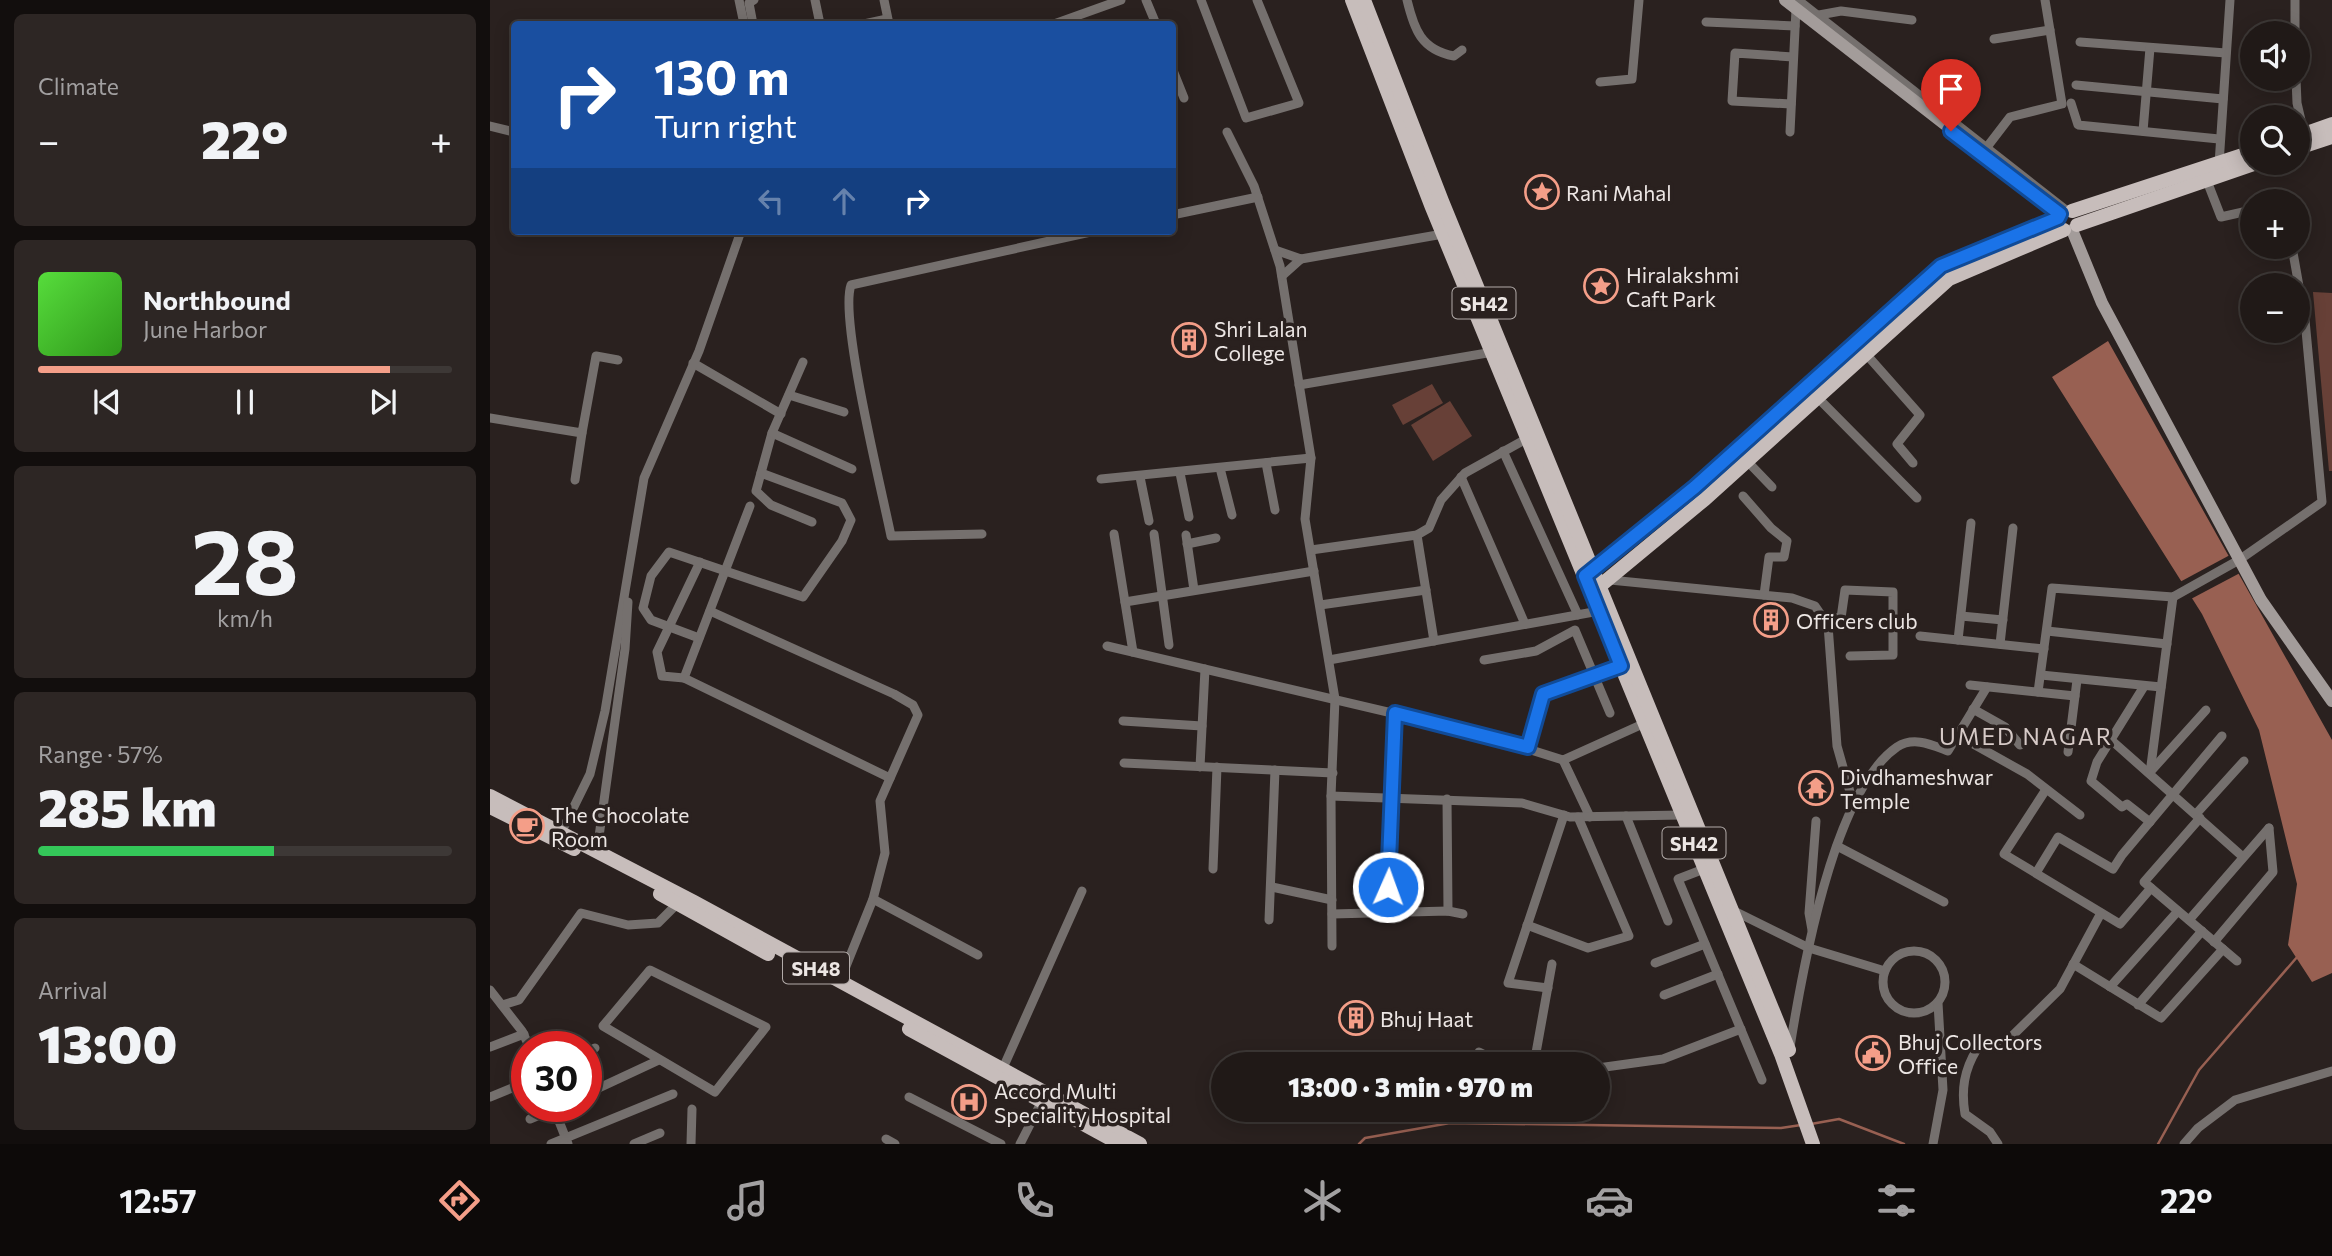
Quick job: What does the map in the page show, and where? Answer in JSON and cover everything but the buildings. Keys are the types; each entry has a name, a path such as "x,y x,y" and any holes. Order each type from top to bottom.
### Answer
{"main road":[{"name":"SH42","path":"1352,0 1443,234 1528,438 1589,573 1601,586 1734,911 1789,1050 1804,1100 1813,1144"},
{"name":"SH42","path":"1364,0 1589,573"},
{"path":"2310,132 2332,124"},
{"path":"2310,144 2332,137"},
{"path":"1589,573 1695,487 1941,266 2240,156"},
{"path":"1601,586 1747,461 1950,279 2067,220 2240,169"},
{"name":"SH42","path":"1601,586 1599,611 1704,869 1822,1144"},
{"name":"SH48","path":"490,796 677,904 1120,1144"},
{"name":"SH48","path":"490,807 597,851 1140,1144"}],"street":[{"path":"739,0 743,21"},
{"path":"752,21 749,3 754,0"},
{"path":"815,0 819,21"},
{"path":"884,0 888,21"},
{"path":"1067,21 1121,0"},
{"path":"1146,0 1155,21"},
{"path":"1201,0 1246,118 1299,103 1257,0"},
{"path":"1407,0 1414,29 1437,53 1454,56 1462,50"},
{"path":"1600,82 1632,79 1639,0"},
{"path":"1841,11 1843,0"},
{"path":"1987,147 2010,117 2062,104 2045,0"},
{"path":"2219,164 2230,0"},
{"path":"2295,0 2295,21"},
{"path":"1793,3 1819,15 1987,147 2067,220 2102,303 2261,600 2332,701"},
{"path":"1790,132 1795,26 1793,3"},
{"path":"1793,3 2067,220"},
{"path":"1819,15 1841,11 1912,20"},
{"path":"1706,22 1795,26"},
{"path":"1994,39 2050,30"},
{"path":"2080,42 2226,53"},
{"path":"2143,131 2150,48"},
{"path":"1791,104 1732,101 1735,53 1793,57"},
{"path":"1176,78 1184,98"},
{"path":"2076,85 2223,99"},
{"path":"2071,103 2078,125 2219,139"},
{"path":"490,126 511,131"},
{"path":"1227,132 1258,197 1282,276 1311,458 1305,519 1335,699 1331,796 1332,946"},
{"path":"2207,181 2221,217 2240,213"},
{"path":"1176,214 1258,197"},
{"path":"1275,250 1300,259 1443,234"},
{"path":"560,836 590,774 605,710 632,545 651,455 693,363 740,235"},
{"path":"982,534 891,536 850,329 851,285 1076,235"},
{"path":"1282,276 1300,259"},
{"path":"2038,692 2052,588 2173,597 2239,559 2322,502 2305,320 2294,259"},
{"path":"1299,385 1493,352"},
{"path":"1866,354 1920,415 1897,444 1913,463"},
{"path":"575,480 596,356 618,360"},
{"path":"803,362 772,433 756,491 771,505 812,522"},
{"path":"693,363 781,414"},
{"path":"789,395 844,412"},
{"path":"1818,398 1917,498"},
{"path":"490,418 582,433"},
{"path":"772,433 852,469"},
{"path":"1311,550 1417,535 1429,528 1441,500 1461,477 1528,438"},
{"path":"1503,452 1577,615"},
{"path":"1101,479 1311,458"},
{"path":"1747,461 1772,487"},
{"path":"1266,463 1275,510"},
{"path":"1220,468 1232,515"},
{"path":"1180,472 1189,517"},
{"path":"699,638 651,620 643,608 651,576 669,552 803,597 836,551 851,520 842,503 761,473"},
{"path":"1140,477 1149,521"},
{"path":"1461,477 1525,624"},
{"path":"1742,496 1770,528 1787,541 1784,557 1769,556 1764,595"},
{"path":"684,678 750,506"},
{"path":"1958,640 1971,523"},
{"path":"2000,644 2013,528"},
{"path":"1114,534 1133,652"},
{"path":"1154,534 1170,645"},
{"path":"1417,535 1434,641"},
{"path":"1194,590 1187,539 1216,538"},
{"path":"597,851 625,649 632,545"},
{"path":"700,562 657,652 662,676 684,678 890,778"},
{"path":"1125,602 1314,571"},
{"path":"1601,586 1764,595 1792,598 1815,606 1828,625 1837,746 1854,806"},
{"path":"1320,605 1426,590"},
{"path":"1822,616 1841,618 1845,590 1893,592 1893,655 1850,656"},
{"path":"2150,772 2173,597"},
{"path":"710,611 913,705 918,715 880,801 885,853 873,898 840,981"},
{"path":"1329,660 1599,611"},
{"path":"1961,615 2003,620"},
{"path":"1484,660 1536,651 1575,630 1610,713"},
{"path":"2047,631 2167,645"},
{"path":"1920,636 2044,649"},
{"path":"1107,646 1528,747 1563,760 1590,817"},
{"path":"1528,747 1543,694 1621,666"},
{"path":"1200,766 1205,669"},
{"path":"2041,675 2143,688 2161,687"},
{"path":"2068,752 2077,680"},
{"path":"1970,685 2075,696"},
{"path":"1789,1050 1813,932 1837,846 1854,806 1880,763 1899,746 1915,741 1948,751 1987,687"},
{"path":"2143,688 2097,762 2091,781 2122,807 2127,804 2150,822"},
{"path":"1973,709 2005,727 2020,745"},
{"path":"2150,772 2206,710"},
{"path":"1388,887 1395,713"},
{"path":"1123,720 1202,726"},
{"path":"1563,760 1645,723"},
{"path":"1959,736 2027,774 2045,791 2080,815"},
{"path":"2036,873 2059,837 2113,869 2222,736"},
{"path":"2110,739 2243,857"},
{"path":"2237,961 2144,882 2244,761"},
{"path":"1124,763 1332,773"},
{"path":"1213,869 1217,767"},
{"path":"1269,920 1275,770"},
{"path":"2045,791 2004,853 2120,924 2151,888"},
{"path":"1331,796 1522,803 1578,817 1682,815"},
{"path":"1447,799 1448,911"},
{"path":"1548,988 1508,983 1564,815"},
{"path":"1626,816 1668,921"},
{"path":"1527,925 1588,947 1629,936 1578,817"},
{"path":"1813,932 1809,913 1816,821"},
{"path":"2189,920 2269,828 2273,873 2214,942"},
{"path":"1837,846 1944,902"},
{"path":"1704,869 1678,879 1762,1080"},
{"path":"1272,887 1332,900"},
{"path":"1003,1068 1082,891"},
{"path":"873,898 978,955"},
{"path":"502,1005 519,1000 582,914 628,925 658,923 677,904"},
{"path":"1332,914 1448,911 1463,914"},
{"path":"1734,911 1809,948 1885,971"},
{"path":"2110,987 2178,911"},
{"path":"1998,1144 1990,1132 1965,1114 1962,1093 1968,1064 1977,1049 2008,1040 2060,989 2101,913"},
{"path":"2138,1005 2202,931"},
{"path":"1655,963 1705,944"},
{"path":"2073,964 2161,1018 2223,949"},
{"path":"1918,951 1930,955 1942,968 1945,980 1944,992 1938,1003 1927,1011 1915,1014 1896,1008 1884,992 1885,971 1893,959 1905,952 1918,951"},
{"path":"1536,1052 1552,964"},
{"path":"650,970 766,1027 715,1092 659,1060 603,1026 650,970"},
{"path":"1664,995 1718,974"},
{"path":"490,990 521,1031"},
{"path":"1933,1144 1943,1090 1938,1003"},
{"path":"1610,1066 1663,1059 1741,1029"},
{"path":"490,1047 511,1039"},
{"path":"602,1087 659,1060"},
{"path":"2184,1144 2199,1128 2235,1100 2332,1071"},
{"path":"490,1097 511,1088"},
{"path":"551,1144 567,1141 673,1094"},
{"path":"909,1097 1001,1144"},
{"path":"1020,1144 1042,1101"},
{"path":"691,1144 692,1110"},
{"path":"561,1122 567,1141"},
{"path":"634,1144 660,1133"}],"shaded area":[{"path":"2313,292 2332,293 2332,471 2329,471"},
{"path":"2108,341 2332,740 2332,973 2312,982 2288,945 2297,884 2259,730 2202,614 2052,377"},
{"path":"1432,384 1443,403 1403,425 1392,405"},
{"path":"1450,401 1472,436 1433,461 1411,425"}],"pier":[{"path":"2230,555 2240,573 2189,600 2178,583"}],"waterway":[{"path":"2158,1144 2199,1070 2298,956"},
{"path":"1811,1124 1839,1119 1904,1144"},
{"path":"1359,1144 1365,1138 1450,1123 1781,1128 1801,1125"}],"place":[{"name":"Rani Mahal","path":"1542,192"},
{"name":"Hiralakshmi Caft Park","path":"1601,286"},
{"name":"Shri Lalan College","path":"1189,340"},
{"name":"Officers club","path":"1771,620"},
{"name":"Divdhameshwar Temple","path":"1816,788"},
{"name":"The Chocolate Room","path":"527,826"},
{"name":"Bhuj Haat","path":"1356,1018"},
{"name":"Bhuj Collectors Office","path":"1873,1053"},
{"name":"Accord Multi Speciality Hospital","path":"969,1102"}],"district":[{"name":"UMED NAGAR","path":"2026,736"}],"route":[{"path":"1388,887 1395,713 1528,747 1543,694 1621,666 1585,576 1695,487 1941,266 1983,246 2058,218 2060,214 1951,131"}]}
